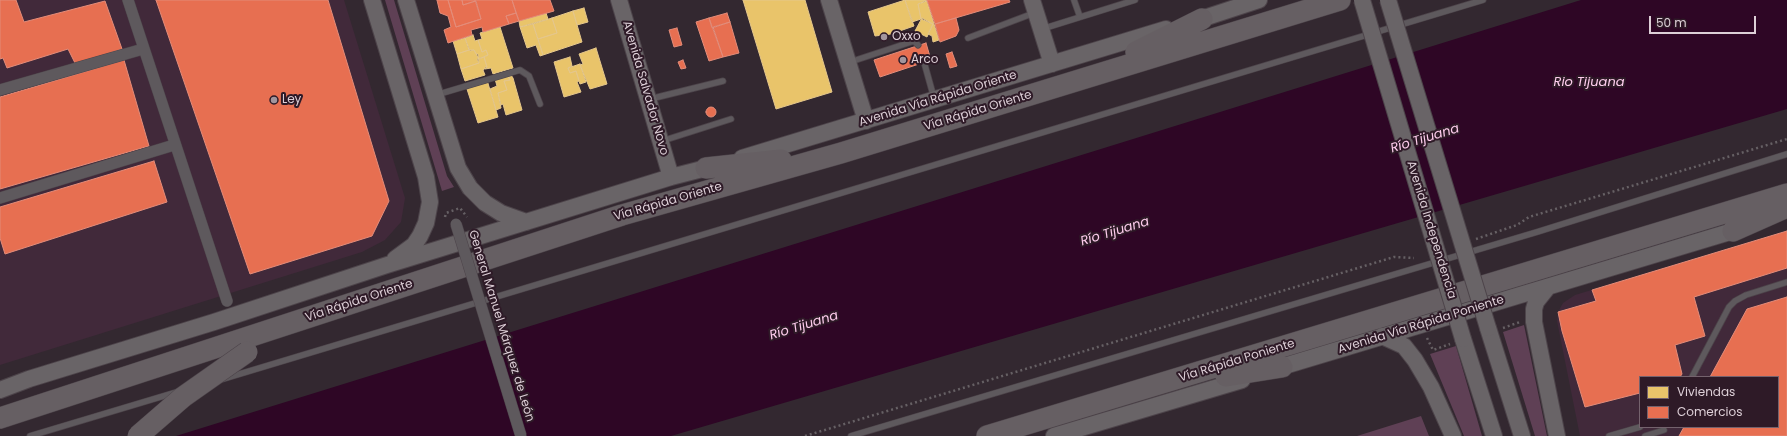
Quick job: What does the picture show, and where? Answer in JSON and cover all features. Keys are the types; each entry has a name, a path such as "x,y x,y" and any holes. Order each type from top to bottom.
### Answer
{"highway":[{"name":"Vía Rápida Oriente","path":"0,418 184,359 622,214 841,153 1340,0"},
{"path":"1088,77 1202,19"},
{"path":"706,168 841,153"},
{"path":"138,436 183,397 247,352 290,334 707,191"},
{"name":"Avenida Vía Rápida Poniente","path":"1487,285 1787,194"},
{"path":"1734,231 1787,207"},
{"name":"Vía Rápida Poniente","path":"987,436 1487,285"},
{"path":"0,411 184,359"},
{"path":"1148,388 1282,367"}],"main road":[{"path":"372,0 426,177 430,202 426,223 414,245 387,265"},
{"path":"406,0 458,168 470,188 485,203 501,213 526,222"},
{"name":"Avenida Salvador Novo","path":"618,0 671,177"},
{"path":"829,0 866,121"},
{"name":"Avenida Vía Rápida Oriente","path":"617,194 866,121 1202,19 1259,0"},
{"name":"Avenida Independencia","path":"1362,0 1457,342 1494,436"},
{"path":"1388,0 1496,328 1522,436"},
{"path":"1034,6 1052,64"},
{"name":"Vía Rápida Oriente","path":"0,390 29,379 214,322 387,265 617,194"},
{"name":"Avenida Vía Rápida Poniente","path":"1054,436 1787,215"},
{"path":"1548,287 1536,302 1534,309 1534,322 1557,436"},
{"path":"1382,336 1404,346 1415,360 1431,387 1453,436"}],"street":[{"path":"128,0 174,145 227,301"},
{"path":"0,90 143,49"},
{"path":"0,198 174,145"},
{"name":"General Manuel Márquez de León","path":"456,224 521,436"}],"lane":[{"path":"1074,0 1080,17"},
{"path":"1041,29 1135,0"},
{"path":"30,436 494,299 1483,0"},
{"path":"968,38 1034,6"},
{"path":"848,62 914,41 918,45"},
{"path":"924,62 935,100"},
{"path":"436,95 520,70 529,76 540,104"},
{"path":"648,99 678,93 724,80"},
{"path":"660,141 731,119"},
{"path":"851,436 1537,232 1787,154"},
{"path":"1693,376 1729,307 1735,301 1746,295 1787,282"},
{"path":"1610,436 1639,427"},
{"path":"1645,436 1665,428"},
{"path":"1661,436 1665,428"}],"path":[{"path":"1474,239 1517,225 1529,217 1787,139"},
{"path":"805,436 1394,257 1416,258"},
{"path":"1496,328 1521,322 1519,317"},
{"path":"1427,338 1432,350 1457,342"}],"shaded area":[{"path":"0,0 344,0 405,198 401,222 385,240 362,252 0,365"},
{"path":"385,0 394,0 447,176 454,187 442,191"},
{"path":"1787,231 1787,436 1580,436 1557,321 1558,312 1563,303 1575,295"},
{"path":"1524,325 1547,436 1535,436 1503,332"},
{"path":"1456,346 1482,436 1464,436 1430,354"},
{"path":"1421,416 1429,436 1357,436"}],"water":[{"name":"Rio Tijuana","path":"1581,0 1787,0 1787,109 671,436 176,436"}],"building: Viviendas":[{"path":"743,0 805,0 832,92 776,109"},
{"path":"905,0 927,0 918,4 921,19 912,22"},
{"path":"905,0 914,26 891,34 875,36 868,12"},
{"path":"927,1 939,40 933,42 932,36 928,34 933,24 921,19 918,4"},
{"path":"584,8 588,22 577,25 573,11"},
{"path":"573,11 582,42 543,55 538,39 557,33 552,18"},
{"path":"546,13 548,19 520,27 519,21"},
{"path":"552,18 557,33 538,39 533,24"},
{"path":"922,18 933,24 927,37 915,31"},
{"path":"533,24 543,55 540,56 536,45 527,48 520,27"},
{"path":"500,27 513,68 493,74 491,68 485,69 485,67 487,67 484,57 488,55 486,50 482,52 478,40 482,39 480,33"},
{"path":"473,35 475,41 478,40 482,52 486,50 488,55 479,59 474,50 470,51 465,38"},
{"path":"465,38 469,50 457,54 453,41"},
{"path":"596,48 607,84 590,89 580,65 583,64 579,54"},
{"path":"474,50 476,54 478,54 479,63 461,69 457,54"},
{"path":"484,57 487,67 483,70 485,75 465,81 461,69 479,63 477,59"},
{"path":"570,57 572,66 568,68 570,73 576,71 579,81 577,82 581,92 564,97 554,62"},
{"path":"580,64 586,82 580,84 576,71 570,73 568,68"},
{"path":"508,75 511,75 513,78 522,110 506,115 503,104 501,105 498,93 507,90 504,81 510,80"},
{"path":"508,75 510,80 504,81 507,90 498,93 501,108 496,110 490,89 497,86 495,79"},
{"path":"487,80 498,117 478,123 466,86"}],"building: Comercios":[{"path":"0,0 16,0 24,22 105,1 122,49 76,65 68,49 7,68 3,58 0,59"},
{"name":"Ley","path":"156,0 328,0 389,201 372,236 250,274"},
{"path":"437,0 448,0 456,27 481,19 475,0 512,0 516,13 506,16 509,24 483,32 482,27 471,30 472,35 448,43 444,30 451,27 448,16 440,13"},
{"path":"448,0 462,0 463,5 476,1 481,19 456,27"},
{"path":"462,0 475,0 475,1 463,5"},
{"path":"512,0 550,0 554,11 519,21"},
{"path":"927,0 1009,0 1010,2 935,24"},
{"path":"516,13 519,21 509,24 506,16"},
{"path":"727,13 730,22 712,28 709,18"},
{"path":"709,18 723,57 709,61 696,22"},
{"path":"956,18 959,30 956,36 940,42 935,24"},
{"path":"730,22 739,53 723,57 713,27"},
{"path":"677,28 682,45 674,47 669,30"},
{"name":"Arco","path":"926,43 931,60 880,77 874,60"},
{"path":"952,52 957,66 950,68 946,54"},
{"path":"124,60 149,146 0,189 0,97"},
{"path":"683,60 686,68 681,69 678,62"},
{"path":"709,107 713,107 716,112 713,117 709,117 706,114 706,110"},
{"path":"154,161 167,202 5,254 0,238 0,207"},
{"path":"1787,231 1787,268 1694,297 1705,336 1675,345 1682,374 1681,376 1639,376 1639,393 1585,407 1562,331 1558,312 1596,301 1592,290"},
{"path":"1787,297 1787,436 1679,436 1683,428 1779,428 1779,376 1711,376 1747,309"}],"place":[{"name":"Oxxo","path":"884,37"},
{"name":"Arco","path":"903,60"},
{"name":"Ley","path":"274,100"}],"water label":[{"name":"Río Tijuana","path":"1425,139"},
{"name":"Río Tijuana","path":"1115,232"},
{"name":"Río Tijuana","path":"804,326"}]}
